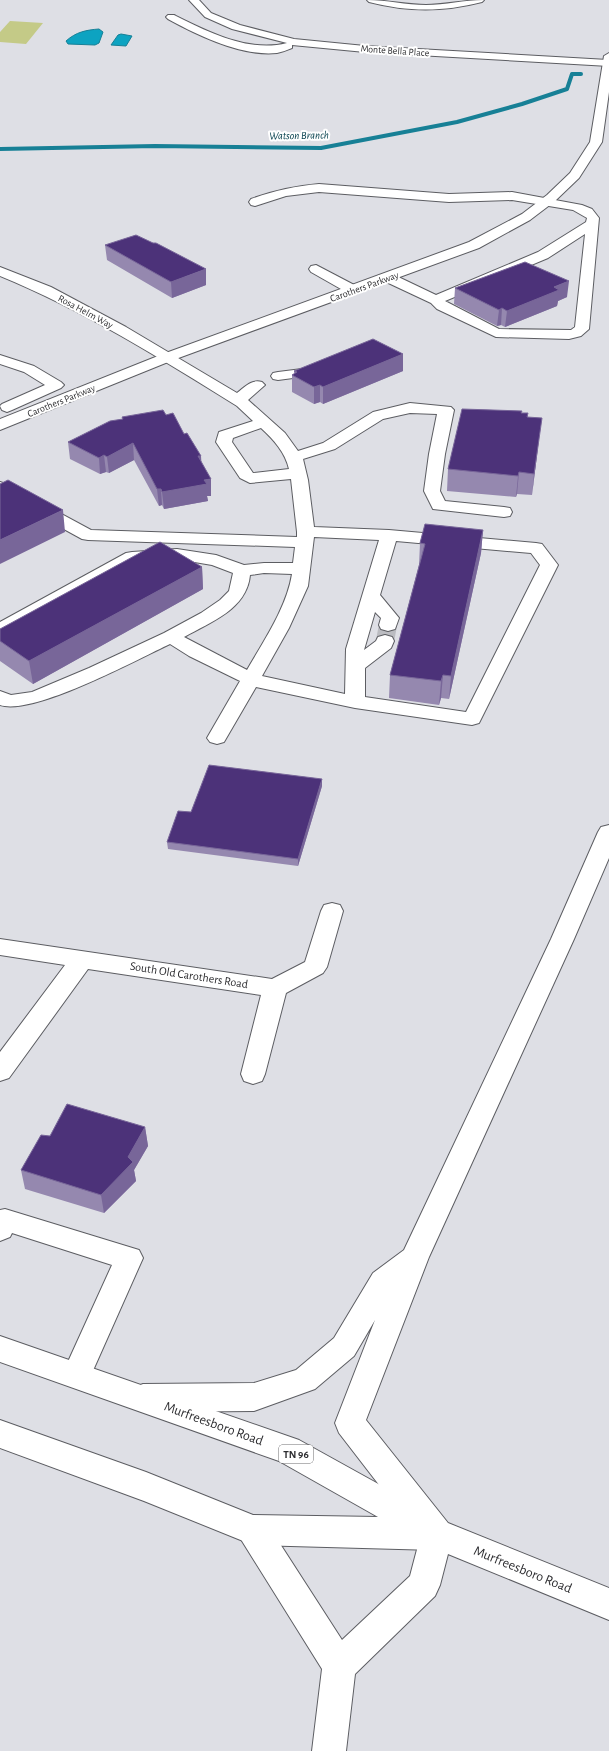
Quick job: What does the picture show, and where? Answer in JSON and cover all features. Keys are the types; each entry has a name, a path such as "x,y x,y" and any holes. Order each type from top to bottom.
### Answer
{"main road":[{"name":"Monte Bella Place","path":"194,0 208,15 236,27 294,42 365,49 608,59"},
{"path":"372,0 393,2 411,8 461,6 479,0"},
{"path":"171,17 228,42 252,48 267,50 285,47 294,42"},
{"name":"Carothers Parkway","path":"0,425 168,357 474,245 526,217 546,202 575,175 596,142 608,59"},
{"path":"255,202 293,190 319,188 449,198 512,196 584,210 593,218 582,329 576,333 561,335 496,333 442,306 436,300 387,277"},
{"path":"436,300 543,255 592,224"},
{"path":"316,269 353,290"},
{"name":"Rosa Helm Way","path":"0,271 46,290 168,357 238,400 279,436 294,457"},
{"path":"0,358 29,369 56,386 3,404"},
{"path":"278,376 318,371"},
{"path":"238,400 257,385"},
{"path":"3,404 20,416"},
{"path":"217,738 252,680 280,628 299,586 305,537 298,473 294,457 329,446 378,415 410,408 446,410 432,491 439,505 504,512"},
{"name":"Carothers Parkway","path":"0,430 20,416"},
{"path":"264,422 225,435 224,442 246,475 250,478 298,473"},
{"path":"0,487 88,535 305,537 389,535 536,548 550,565 472,719 355,702 252,680 196,652 171,637"},
{"path":"355,702 355,649 389,535"},
{"path":"0,629 132,557 177,554 216,560 242,570 264,568 301,569"},
{"path":"0,697 8,701 24,700 38,696 96,672 171,637 219,610 233,599 239,590 242,570"},
{"path":"355,666 384,644 390,618 371,595"},
{"path":"339,1666 424,1584 437,1534 350,1423 415,1258 492,1088 584,894 609,832"},
{"path":"253,1074 275,988 315,967 332,911"},
{"name":"South Old Carothers Road","path":"0,947 275,988"},
{"path":"0,1071 82,959"},
{"path":"0,1229 6,1220 129,1258 77,1376"},
{"path":"143,1398 254,1397 305,1380 344,1347 383,1282 415,1258"},
{"name":"Murfreesboro Road","path":"0,1349 288,1450 437,1534 606,1603"},
{"name":"Murfreesboro Road","path":"0,1434 146,1487 253,1530 437,1534"},
{"path":"253,1530 339,1666 329,1751"}],"green space":[{"path":"10,21 43,23 26,44 0,42 0,32"}],"water":[{"path":"99,29 103,32 99,43 95,45 68,44 66,41 81,32"},
{"path":"121,34 132,36 126,46 111,45 118,35"}],"building":[{"path":"136,235 156,243 206,269 171,282 105,245"},
{"path":"525,262 569,281 554,287 559,290 507,311 502,308 499,310 455,288"},
{"path":"373,339 403,354 323,387 320,385 314,387 292,375 297,372 294,371"},
{"path":"462,409 522,411 521,413 528,413 527,417 542,418 534,474 519,472 518,476 448,469"},
{"path":"163,410 166,415 173,413 184,434 187,433 201,456 198,456 211,479 204,480 207,484 162,492 161,489 157,489 133,443 107,457 104,455 99,458 68,442 110,421 123,419 122,417"},
{"path":"8,480 63,510 0,540 0,484"},
{"path":"425,524 483,530 451,676 443,675 441,681 390,675 425,544 420,543"},
{"path":"160,542 202,567 29,661 0,641 0,629"},
{"path":"209,765 322,779 298,859 167,842 178,811 191,812"},
{"path":"67,1104 145,1127 128,1157 133,1162 101,1195 21,1170 41,1135 50,1136"}],"waterway":[{"name":"Watson Branch","path":"0,149 155,146 321,148 457,122 522,104 567,89 572,74 581,74"}],"tunnel":[{"path":"385,641 388,625"}]}
